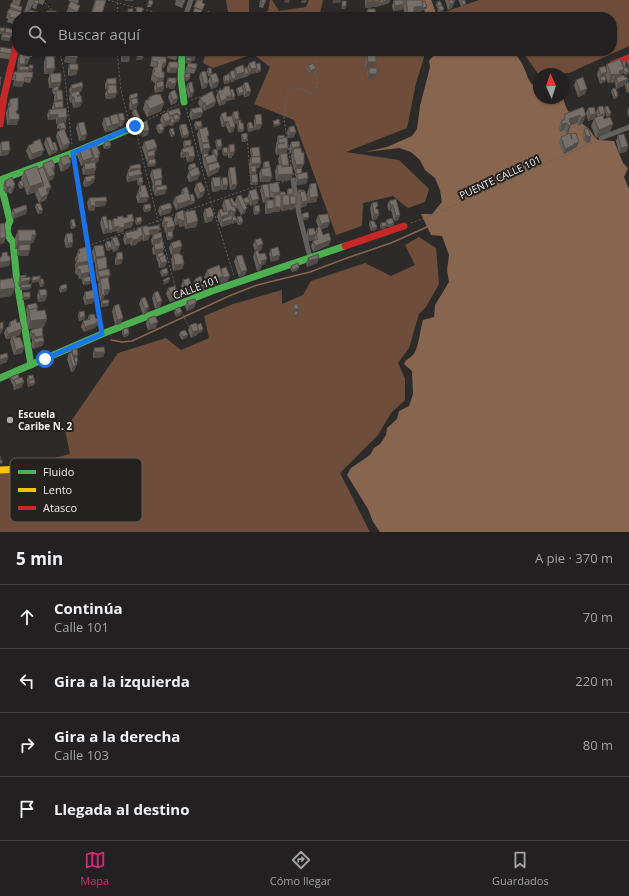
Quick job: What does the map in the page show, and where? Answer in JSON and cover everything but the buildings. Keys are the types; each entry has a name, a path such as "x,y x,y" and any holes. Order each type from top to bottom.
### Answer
{"street":[{"path":"27,12 31,0"},
{"path":"187,12 191,0"},
{"path":"0,124 4,96 14,56"},
{"path":"182,56 181,78 184,102"},
{"path":"604,68 629,58"},
{"path":"601,138 629,127"},
{"path":"31,365 17,282 13,242 9,239 7,233 6,226 10,221 0,180 73,153 133,128"},
{"path":"293,180 299,214 310,258"},
{"name":"CALLE 101","path":"0,378 102,334 236,282 404,226"},
{"path":"0,470 10,470"}],"path":[{"path":"42,0 54,12"},
{"path":"108,0 153,12"},
{"path":"117,12 118,0"},
{"path":"61,56 65,77 73,153 102,334"},
{"path":"118,56 121,90 133,128 176,288"},
{"path":"278,183 293,180 284,118 287,94 291,89 302,89 311,93 316,90 318,80 315,65 317,56"},
{"path":"133,128 184,102 222,88"},
{"path":"184,102 192,124 211,202 236,282"},
{"path":"247,135 251,188"},
{"name":"PUENTE CALLE 101","path":"404,226 440,212 601,138"},
{"path":"88,246 251,188 264,186"},
{"path":"182,312 188,327"}],"shaded area":[{"path":"226,0 249,0 249,12 228,12"},
{"path":"270,0 272,0 279,11 306,7 309,0 323,0 320,12 265,12 268,11"},
{"path":"479,0 629,0 629,46 617,51 617,12 445,12"},
{"path":"205,56 247,56 213,68 203,63"},
{"path":"256,56 424,56 416,83 407,128 346,152 399,160 429,189 425,202 408,208 393,196 363,203 362,226 336,235 294,120 254,104 270,67"},
{"path":"433,56 517,56 530,82 533,85 533,104 565,104 571,115 588,128 598,140 614,141 623,163 628,168 624,177 629,189 629,532 380,532 347,475 351,468 370,455 374,448 380,444 386,435 387,428 397,419 399,411 409,406 413,394 412,371 404,364 415,352 423,320 434,317 435,305 449,282 447,270 449,255 442,236 431,235 421,214 432,214 442,202 440,190 435,178 425,170 420,160 411,152 399,148 365,152 387,147 412,136 417,129 420,106 430,67 429,61"},
{"path":"526,56 607,56 569,73 569,68 534,68"},
{"path":"419,237 436,248 439,284 426,307 419,314 409,348 398,363 405,379 405,400 391,413 378,435 340,473 370,532 0,532 0,472 10,469 10,522 142,522 142,458 54,458 70,454 65,430 118,353 166,338 181,350 209,338 204,316 233,304 282,290 282,304 303,295 311,281 365,263 391,276 415,265 405,245"}],"waterway":[{"path":"426,0 430,12"},
{"path":"111,340 122,342 132,341 229,296 257,285 310,272 391,243 427,227"}],"traffic: fast":[{"path":"182,56 181,79 184,102"},
{"path":"0,180 73,153 130,129"},
{"path":"0,181 10,221 7,232 13,242 17,282 31,365"},
{"path":"0,378 102,334 212,291 345,246"}],"traffic: slow":[{"path":"0,470 10,470"}],"traffic: jam":[{"path":"0,124 4,96 14,56"},
{"path":"613,64 629,58"},
{"path":"345,246 404,226"}],"place":[{"name":"Escuela Caribe N. 2","path":"10,420"}],"route":[{"path":"45,359 102,334 73,153 135,126"}]}
